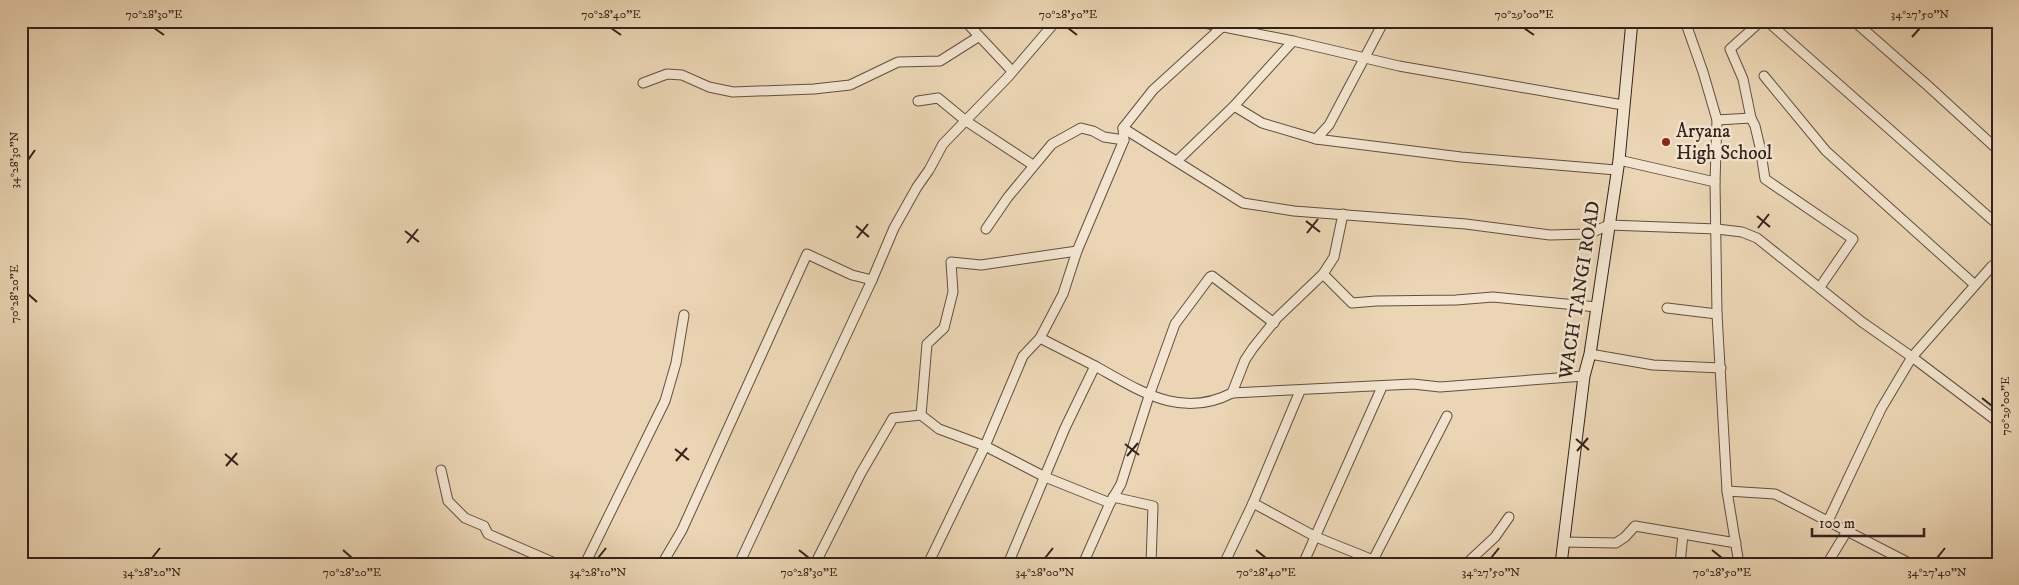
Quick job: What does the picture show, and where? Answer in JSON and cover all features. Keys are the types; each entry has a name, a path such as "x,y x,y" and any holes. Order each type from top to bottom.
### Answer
{"main road":[{"name":"WACH TANGI ROAD","path":"1560,564 1584,376 1590,354 1617,165 1632,21"}],"street":[{"path":"965,21 1012,71"},
{"path":"739,564 872,280 894,228 917,187 943,144 1056,21"},
{"path":"928,564 985,446 1023,356 1040,338 1063,294 1077,251 1124,140 1123,128 1153,90 1226,28 1239,21"},
{"path":"1316,139 1329,125 1384,21"},
{"path":"1685,21 1704,72 1718,120 1715,182 1717,314 1727,491 1740,564"},
{"path":"1760,21 1730,48 1743,79 1751,118 1755,126 1765,179 1853,239 1820,288"},
{"path":"1767,21 1998,225"},
{"path":"1854,21 1998,150"},
{"path":"1197,22 1293,41 1364,58 1623,105"},
{"path":"642,83 667,74 682,75 709,87 733,92 814,89 850,85 898,62 940,61 978,37"},
{"path":"1177,161 1234,106 1293,41"},
{"path":"1764,76 1826,151 1975,285"},
{"path":"918,101 938,98 966,121 1033,166"},
{"path":"1234,106 1262,123 1316,139 1460,157 1617,165 1715,182"},
{"path":"1718,120 1751,118"},
{"path":"986,230 1008,197 1052,144 1081,128 1093,131 1104,137 1124,140"},
{"path":"1123,128 1243,203 1294,211 1466,224 1550,234 1588,234 1609,225 1717,228 1742,232 1757,238 1862,322 1998,422"},
{"path":"1232,393 1253,348 1274,323 1323,274 1334,256 1343,214"},
{"path":"921,415 927,344 944,328 953,292 951,262 981,264 1077,251"},
{"path":"662,564 682,530 807,254 852,275 872,280"},
{"path":"1828,521 1881,409 1912,357 1975,285 1996,266"},
{"path":"1323,274 1352,303 1493,297 1597,307"},
{"path":"1083,564 1121,484 1148,396 1175,324 1212,276 1274,323"},
{"path":"1667,308 1717,314"},
{"path":"585,564 666,401 676,363 684,315"},
{"path":"1040,338 1148,396 1188,404 1219,400 1232,393 1413,384 1440,387 1584,376"},
{"path":"1590,354 1654,365 1720,368"},
{"path":"1008,564 1095,366"},
{"path":"1303,564 1382,387"},
{"path":"1224,564 1253,503 1300,391"},
{"path":"815,564 861,473 893,418 921,415 939,429 985,446 1045,477 1112,500 1153,506 1151,564"},
{"path":"1372,562 1447,416"},
{"path":"441,470 448,502 465,518 484,526 488,534 557,564"},
{"path":"1727,491 1775,494 1911,564"},
{"path":"1253,503 1316,537 1372,562 1383,564"},
{"path":"1466,564 1495,537 1509,517"},
{"path":"1564,542 1616,543 1625,537 1635,526 1736,543"},
{"path":"1827,564 1847,531"},
{"path":"1680,564 1683,534"}],"place":[{"name":"Aryana High School","path":"1666,142"}]}
